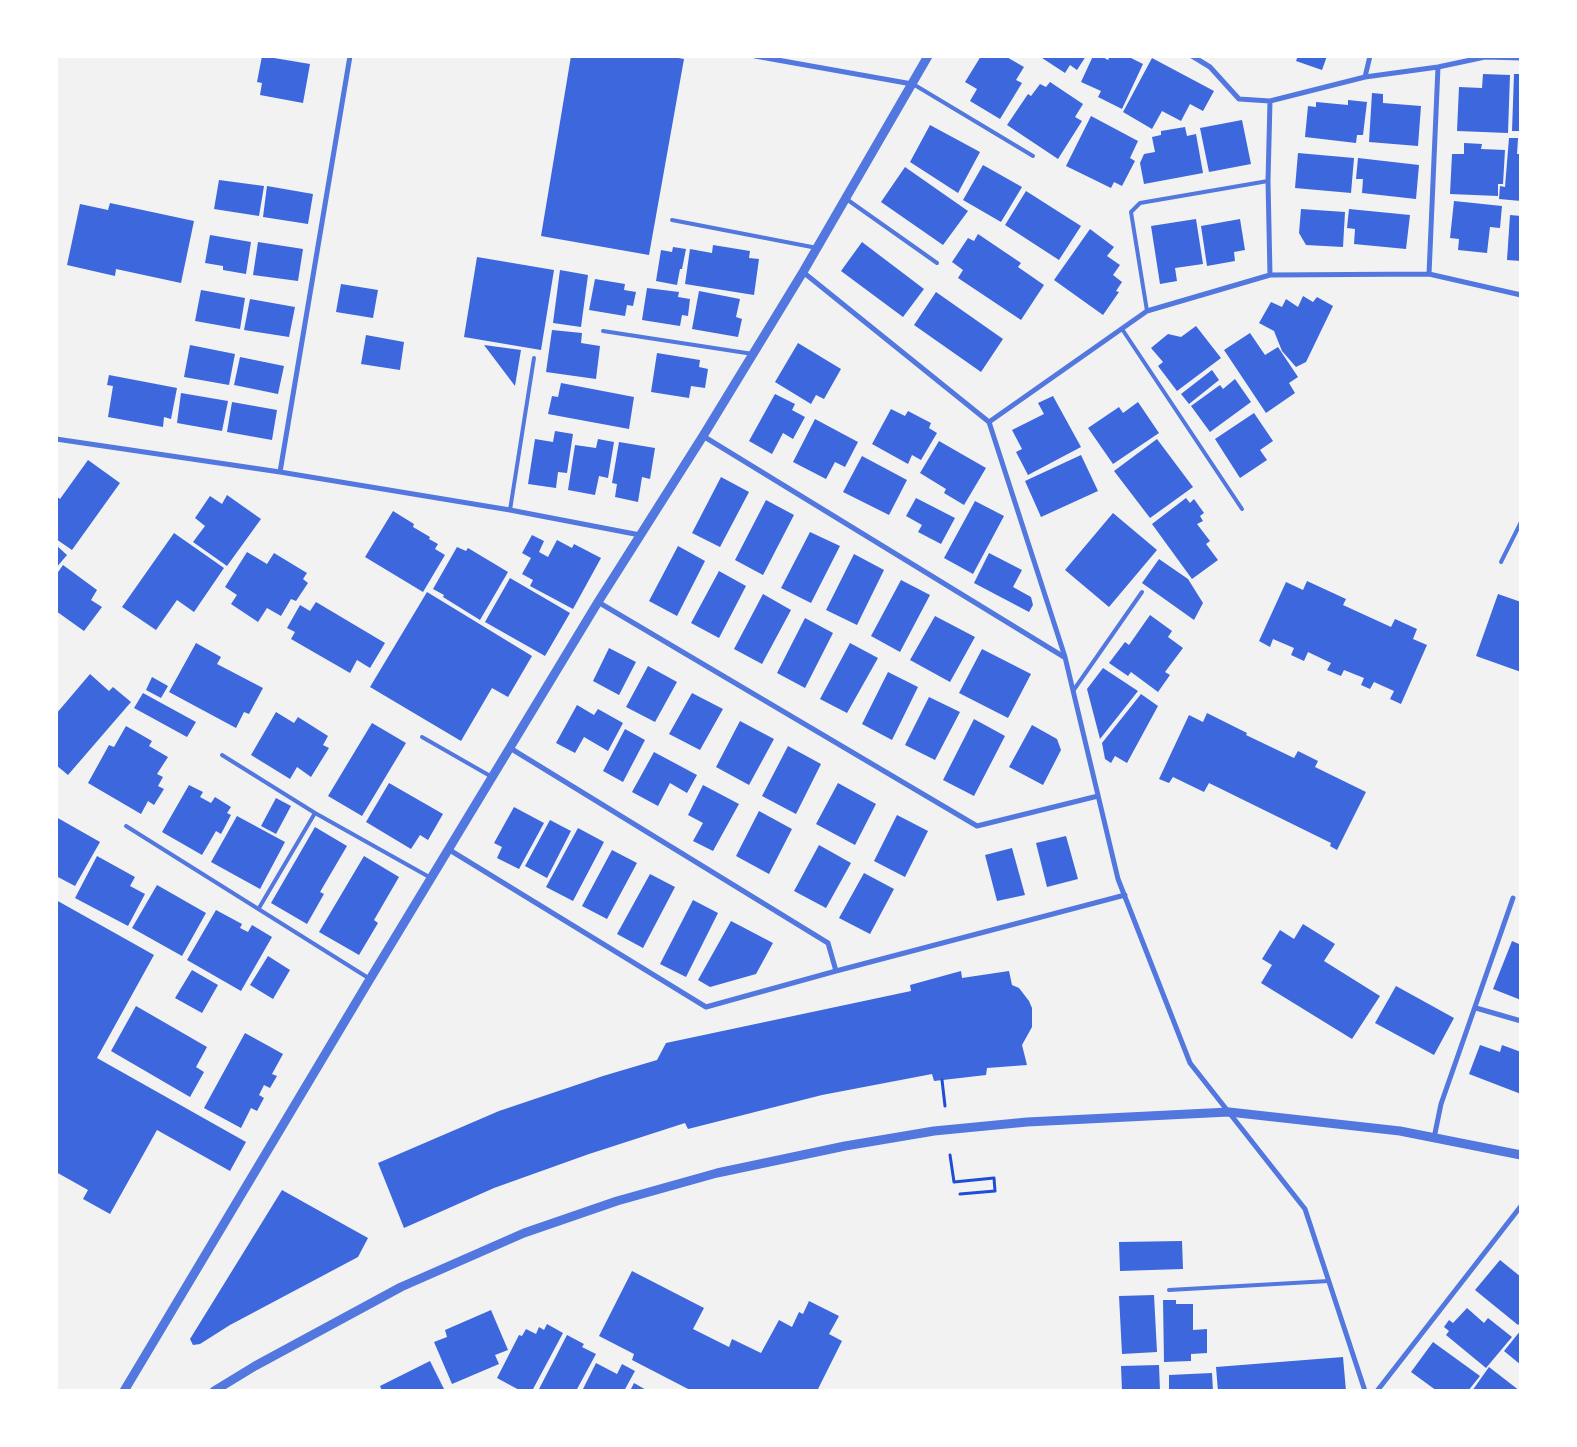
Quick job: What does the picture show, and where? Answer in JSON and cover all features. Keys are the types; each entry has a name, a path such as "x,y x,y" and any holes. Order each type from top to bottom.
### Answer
{"street":[{"path":"280,472 350,56"},
{"path":"755,56 912,84"},
{"path":"124,1391 448,849 598,602 703,436 803,272 928,56"},
{"path":"1192,56 1210,67 1239,100 1270,101 1365,77 1438,67 1485,57 1521,58"},
{"path":"1365,77 1370,56"},
{"path":"1430,274 1438,67"},
{"path":"1270,101 1268,181 1270,275"},
{"path":"803,272 989,422 1065,657 1118,879 1190,1063 1305,1209 1365,1391"},
{"path":"989,422 1147,311 1270,275 1430,274 1521,295"},
{"path":"703,436 1065,657"},
{"path":"56,439 280,472 510,510 641,535"},
{"path":"598,602 977,826 1098,796"},
{"path":"510,748 828,943 836,971"},
{"path":"448,849 706,1008 836,971 1125,895"},
{"path":"1434,1138 1442,1104 1513,898"},
{"path":"1476,1008 1521,1021"},
{"path":"214,1391 255,1366 402,1287 524,1233 617,1201 717,1173 845,1146 934,1131 1027,1122 1229,1112 1400,1131 1521,1155"},
{"path":"1377,1391 1521,1206"}],"lane":[{"path":"912,84 1033,156"},
{"path":"1147,311 1131,212 1140,203 1268,181"},
{"path":"845,198 937,263"},
{"path":"672,220 817,248"},
{"path":"1122,329 1242,509"},
{"path":"603,331 753,354"},
{"path":"510,510 534,358"},
{"path":"1501,562 1521,522"},
{"path":"1073,690 1142,592"},
{"path":"422,737 492,777"},
{"path":"222,756 315,813 431,878"},
{"path":"259,908 315,813"},
{"path":"126,826 370,979"},
{"path":"1169,1290 1329,1281"}],"path":[{"path":"954,1182 994,1178 995,1191 960,1194"}],"building":[{"path":"262,56 310,64 303,103 260,95 262,83 257,82"},
{"path":"571,56 667,56 684,59 649,255 541,236"},
{"path":"981,56 1005,56 1024,67 1016,80 1022,83 1000,119 970,101 977,89 965,82"},
{"path":"1039,56 1086,56 1077,70 1070,65 1065,73"},
{"path":"1093,56 1101,56 1108,60 1110,56 1127,56 1143,64 1122,109 1098,97 1101,91 1081,82"},
{"path":"1298,56 1327,56 1322,70 1296,61"},
{"path":"1152,58 1214,91 1203,111 1190,104 1181,121 1162,111 1152,129 1123,112"},
{"path":"1483,74 1510,75 1508,133 1457,131 1459,87 1482,88"},
{"path":"1514,74 1521,74 1521,131 1512,131"},
{"path":"1050,82 1083,104 1075,117 1082,121 1058,159 1007,125 1028,94 1031,96 1040,84 1046,87"},
{"path":"1372,93 1383,94 1383,103 1421,106 1418,146 1369,142"},
{"path":"1348,100 1367,102 1363,135 1357,135 1356,143 1305,137 1308,106 1316,107 1316,102 1348,105"},
{"path":"1091,116 1138,141 1130,158 1135,161 1122,186 1114,182 1111,188 1066,166"},
{"path":"1242,120 1251,164 1209,172 1200,128"},
{"path":"930,125 980,152 958,193 910,162"},
{"path":"1185,127 1187,136 1196,134 1203,173 1144,184 1140,163 1144,154 1155,152 1152,137 1161,135 1161,131"},
{"path":"1509,138 1518,138 1517,154 1521,154 1521,201 1499,199 1500,186 1505,187"},
{"path":"1464,143 1482,144 1481,149 1505,150 1503,184 1498,184 1498,196 1450,194 1452,154 1464,154"},
{"path":"1298,153 1354,158 1351,193 1295,188"},
{"path":"1358,158 1419,165 1416,199 1362,193 1363,179 1356,179"},
{"path":"983,165 1022,187 1001,222 963,200"},
{"path":"905,167 968,211 943,245 881,202"},
{"path":"219,180 264,186 259,216 214,209"},
{"path":"267,186 313,194 308,224 263,217"},
{"path":"1026,191 1081,226 1059,260 1005,225"},
{"path":"1454,201 1502,206 1500,228 1490,227 1487,253 1458,250 1459,239 1450,238"},
{"path":"110,203 194,221 181,283 116,269 115,276 67,265 80,204 108,210"},
{"path":"1301,209 1345,212 1343,247 1306,245 1299,233"},
{"path":"1349,209 1410,215 1406,249 1354,244 1355,229 1347,228"},
{"path":"1510,215 1521,216 1521,261 1507,260"},
{"path":"1196,219 1203,264 1175,268 1177,281 1160,284 1151,226"},
{"path":"1240,219 1245,250 1234,252 1235,261 1207,266 1201,226"},
{"path":"1090,229 1114,247 1107,256 1120,265 1113,275 1122,282 1116,291 1119,292 1103,315 1054,280"},
{"path":"978,234 1021,263 1018,267 1044,285 1021,320 958,278 963,270 952,262 968,238 974,241"},
{"path":"210,235 251,242 246,274 223,270 223,266 205,263"},
{"path":"258,242 303,249 298,281 253,275"},
{"path":"862,242 924,289 903,317 841,271"},
{"path":"713,245 750,251 749,258 759,259 754,295 685,284 690,249 712,253"},
{"path":"673,247 686,249 677,285 656,281 661,250 672,252"},
{"path":"477,257 554,270 541,350 464,337"},
{"path":"560,270 588,275 581,327 553,323"},
{"path":"595,279 625,284 624,290 636,292 633,306 627,305 625,316 589,310"},
{"path":"341,284 378,290 373,318 336,312"},
{"path":"647,288 679,292 678,297 690,299 688,316 682,315 680,326 642,320"},
{"path":"201,290 245,298 240,329 195,321"},
{"path":"699,291 740,299 736,317 742,319 738,337 692,329"},
{"path":"936,292 1003,339 981,372 914,325"},
{"path":"1303,296 1313,302 1317,297 1333,306 1306,362 1296,367 1282,351 1274,331 1259,323 1271,302 1282,307 1286,299 1298,307"},
{"path":"250,299 295,307 289,337 244,330"},
{"path":"1196,326 1221,358 1177,391 1158,366 1163,362 1151,348 1168,334 1181,337"},
{"path":"552,330 582,333 581,343 600,346 596,379 546,372"},
{"path":"1250,333 1265,355 1278,347 1298,377 1289,383 1295,393 1266,413 1224,350"},
{"path":"366,335 404,342 400,370 361,364"},
{"path":"798,343 841,369 824,399 816,395 811,404 775,382"},
{"path":"190,345 235,354 229,385 184,377"},
{"path":"484,345 521,350 515,386"},
{"path":"657,353 700,360 699,367 708,369 705,388 691,386 689,398 651,392"},
{"path":"240,357 284,366 278,394 234,385"},
{"path":"1212,370 1219,380 1189,404 1181,394"},
{"path":"109,375 177,388 171,419 164,417 163,427 108,417 113,386 107,385"},
{"path":"1235,379 1251,402 1210,432 1191,406 1220,385 1223,389"},
{"path":"561,383 634,397 629,429 548,414 552,396 558,397"},
{"path":"181,393 228,401 222,431 177,423"},
{"path":"775,394 795,404 792,410 805,417 793,439 783,433 772,454 749,441"},
{"path":"1053,396 1081,447 1028,475 1016,452 1022,449 1012,430 1044,414 1038,403"},
{"path":"232,402 277,410 272,440 227,432"},
{"path":"1138,402 1159,433 1113,464 1088,428 1119,407 1123,413"},
{"path":"891,409 905,416 908,411 931,423 929,428 937,433 921,460 912,455 908,464 872,444"},
{"path":"1254,413 1273,441 1260,450 1267,460 1240,478 1215,439"},
{"path":"815,419 858,442 845,467 835,462 826,479 793,462"},
{"path":"555,431 573,434 567,473 558,472 556,488 528,484 535,439 553,442"},
{"path":"598,439 614,442 608,478 599,476 595,495 568,490 575,445 596,448"},
{"path":"1157,439 1193,487 1150,518 1114,471"},
{"path":"939,441 986,468 964,505 944,493 946,489 920,473"},
{"path":"619,442 655,448 650,479 642,477 638,502 615,497 617,484 612,483"},
{"path":"1081,455 1098,491 1041,517 1025,481"},
{"path":"862,456 907,480 889,515 843,492"},
{"path":"88,460 120,483 72,550 56,539 56,496 60,499"},
{"path":"721,477 749,492 720,547 692,533"},
{"path":"227,495 261,519 227,566 193,542 205,526 195,518 210,496 222,504"},
{"path":"916,498 955,518 941,544 918,532 922,525 906,516"},
{"path":"1186,498 1190,503 1194,499 1204,513 1200,516 1203,521 1197,524 1210,541 1206,544 1218,560 1192,579 1152,524"},
{"path":"766,500 794,515 763,575 735,560"},
{"path":"975,501 1004,516 973,574 944,558"},
{"path":"393,511 414,524 413,527 430,537 429,539 438,544 435,549 445,555 423,592 365,557"},
{"path":"1113,513 1157,550 1109,607 1065,570"},
{"path":"810,532 840,546 811,603 781,588"},
{"path":"174,533 224,568 194,612 177,600 156,630 122,607"},
{"path":"532,535 544,541 539,552 548,557 557,540 572,548 574,544 601,558 573,609 530,586 533,580 522,574 531,558 522,553"},
{"path":"56,545 67,555 56,568"},
{"path":"678,546 705,561 677,616 649,601"},
{"path":"457,547 466,551 468,548 508,572 480,620 433,589"},
{"path":"247,552 267,564 274,553 307,573 303,579 308,583 296,601 291,599 281,616 267,608 258,622 231,604 237,595 225,587"},
{"path":"989,553 1022,570 1013,587 1031,597 1033,605 1029,612 974,583"},
{"path":"854,554 884,570 857,625 826,610"},
{"path":"1159,559 1188,579 1203,603 1194,620 1142,583"},
{"path":"63,565 97,590 91,600 102,607 84,631 56,611 56,575"},
{"path":"719,571 746,586 719,638 691,623"},
{"path":"510,578 570,613 545,656 485,622"},
{"path":"901,580 930,595 900,652 871,636"},
{"path":"1307,581 1346,599 1343,605 1391,627 1395,619 1417,629 1413,639 1427,645 1401,704 1390,699 1394,691 1374,682 1370,689 1361,685 1364,678 1344,670 1341,676 1327,670 1331,663 1308,652 1304,661 1291,655 1294,648 1273,639 1270,647 1259,641 1286,582 1303,590"},
{"path":"427,592 532,656 508,697 492,688 461,741 370,687"},
{"path":"763,594 791,610 762,664 734,649"},
{"path":"1498,594 1521,602 1521,672 1476,656"},
{"path":"316,602 385,643 370,668 357,660 350,673 291,639 295,632 287,628 300,605 310,611"},
{"path":"1150,615 1172,631 1168,637 1183,648 1165,672 1170,675 1158,692 1131,672 1128,676 1109,663 1125,642 1129,645"},
{"path":"935,616 975,637 950,682 910,660"},
{"path":"805,618 833,633 805,688 777,673"},
{"path":"196,643 221,657 217,664 263,688 249,714 244,712 236,728 169,692"},
{"path":"850,643 878,658 847,713 820,699"},
{"path":"609,648 636,662 619,695 593,681"},
{"path":"982,649 1031,674 1008,718 959,693"},
{"path":"648,666 677,682 655,722 626,707"},
{"path":"1103,668 1138,691 1100,739 1087,689"},
{"path":"888,672 918,687 892,740 862,724"},
{"path":"90,674 109,691 113,687 131,702 68,775 56,765 56,714"},
{"path":"152,677 168,686 161,698 146,690"},
{"path":"143,693 196,722 187,737 134,708"},
{"path":"692,693 723,709 700,750 669,734"},
{"path":"1141,694 1158,706 1127,763 1115,756 1111,763 1105,759 1102,743"},
{"path":"929,697 960,712 935,760 905,745"},
{"path":"577,705 594,715 598,709 623,723 608,751 584,737 575,753 556,743"},
{"path":"276,712 294,723 298,717 328,736 323,745 329,748 311,777 297,767 290,779 251,755"},
{"path":"1207,713 1247,733 1246,735 1294,758 1298,751 1318,761 1315,767 1366,792 1337,850 1330,846 1331,843 1209,783 1204,792 1173,777 1169,783 1159,779 1189,715 1203,722"},
{"path":"974,719 1005,736 974,796 943,780"},
{"path":"740,721 774,739 749,785 716,767"},
{"path":"372,723 406,743 362,816 328,796"},
{"path":"1032,725 1057,739 1061,750 1043,785 1009,767"},
{"path":"126,726 152,741 149,746 168,757 157,774 163,777 158,786 164,789 154,805 148,801 141,814 88,783 109,745 114,747"},
{"path":"625,729 645,740 623,782 603,771"},
{"path":"788,746 821,764 796,814 762,796"},
{"path":"654,752 697,775 687,793 670,783 658,806 632,792"},
{"path":"389,783 443,814 428,840 420,835 411,849 366,822"},
{"path":"838,783 876,804 855,845 816,824"},
{"path":"189,785 203,792 200,797 211,803 215,797 231,807 227,813 231,815 221,834 216,831 202,855 162,832"},
{"path":"703,785 739,804 713,851 693,841 703,823 688,815"},
{"path":"276,798 291,806 276,834 261,826"},
{"path":"514,807 544,823 519,869 497,858 502,847 494,843"},
{"path":"759,811 792,829 769,874 736,856"},
{"path":"897,815 928,831 905,877 874,861"},
{"path":"237,816 285,842 260,889 211,862"},
{"path":"56,817 100,842 75,886 56,876"},
{"path":"550,820 571,831 547,878 525,866"},
{"path":"315,827 347,846 320,892 324,894 307,924 271,903"},
{"path":"578,828 604,842 573,901 546,887"},
{"path":"1066,836 1078,879 1047,887 1036,843"},
{"path":"819,845 851,863 826,908 794,891"},
{"path":"1012,848 1025,895 997,901 985,855"},
{"path":"612,850 637,863 607,919 582,906"},
{"path":"97,856 135,877 130,886 145,894 128,926 75,898"},
{"path":"364,856 399,877 374,920 378,923 359,955 319,932"},
{"path":"864,873 894,889 870,934 839,918"},
{"path":"650,874 675,887 643,948 617,934"},
{"path":"157,885 206,913 182,956 132,928"},
{"path":"56,900 154,955 97,1058 246,1142 230,1171 157,1130 110,1214 83,1199 88,1190 56,1172"},
{"path":"693,900 718,913 686,977 660,964"},
{"path":"216,910 242,924 240,928 248,932 252,925 272,937 241,991 187,960"},
{"path":"731,921 773,943 756,974 710,987 698,980"},
{"path":"1303,924 1335,944 1324,961 1380,996 1352,1039 1261,983 1272,965 1262,959 1280,930 1294,939"},
{"path":"1521,940 1521,1000 1493,989 1512,941 1519,944"},
{"path":"268,956 290,970 273,999 250,985"},
{"path":"192,970 218,985 202,1013 175,998"},
{"path":"961,971 962,978 1009,971 1012,985 1019,988 1032,1008 1032,1027 1022,1045 1027,1065 987,1068 986,1075 934,1081 932,1074 822,1095 688,1129 685,1123 589,1154 494,1188 404,1228 378,1163 499,1111 657,1060 666,1043 911,991 910,985"},
{"path":"1396,986 1454,1018 1434,1055 1375,1023"},
{"path":"136,1006 207,1047 196,1067 204,1072 190,1097 111,1051"},
{"path":"245,1033 283,1054 272,1074 277,1076 270,1088 264,1085 259,1095 264,1098 257,1111 251,1108 241,1128 204,1108"},
{"path":"1480,1045 1500,1052 1502,1045 1521,1052 1521,1094 1469,1074"},
{"path":"282,1190 368,1238 358,1257 230,1325 200,1344 193,1345 190,1339"},
{"path":"1182,1241 1183,1269 1120,1271 1119,1242"},
{"path":"1500,1260 1521,1277 1521,1322 1518,1325 1475,1290"},
{"path":"632,1271 704,1308 693,1329 729,1347 732,1339 761,1353 779,1320 792,1327 799,1312 803,1314 809,1301 839,1316 829,1334 842,1341 817,1391 692,1391 632,1360 634,1354 599,1336"},
{"path":"1154,1295 1157,1352 1122,1354 1119,1296"},
{"path":"1163,1300 1176,1300 1176,1304 1193,1304 1193,1330 1207,1329 1207,1353 1191,1354 1191,1361 1164,1362"},
{"path":"1467,1308 1484,1323 1488,1318 1512,1337 1486,1368 1446,1335 1449,1331 1444,1327 1449,1320 1453,1323"},
{"path":"491,1310 508,1350 495,1355 499,1364 452,1384 434,1342 447,1337 445,1330"},
{"path":"547,1324 563,1333 532,1391 521,1391 497,1378 519,1335 522,1336 526,1329 536,1334 539,1327 544,1330"},
{"path":"1521,1330 1521,1365 1504,1351"},
{"path":"567,1335 584,1344 582,1347 596,1354 576,1391 538,1391"},
{"path":"1433,1342 1480,1376 1468,1391 1437,1391 1411,1372"},
{"path":"1343,1357 1346,1391 1218,1391 1216,1367"},
{"path":"430,1361 445,1391 382,1391 380,1386"},
{"path":"596,1363 617,1374 622,1364 635,1371 624,1391 582,1391"},
{"path":"1159,1365 1160,1391 1122,1391 1121,1366"},
{"path":"1489,1367 1520,1391 1472,1391"},
{"path":"1212,1373 1213,1391 1169,1391 1169,1375"},
{"path":"634,1383 648,1391 630,1391"}]}
